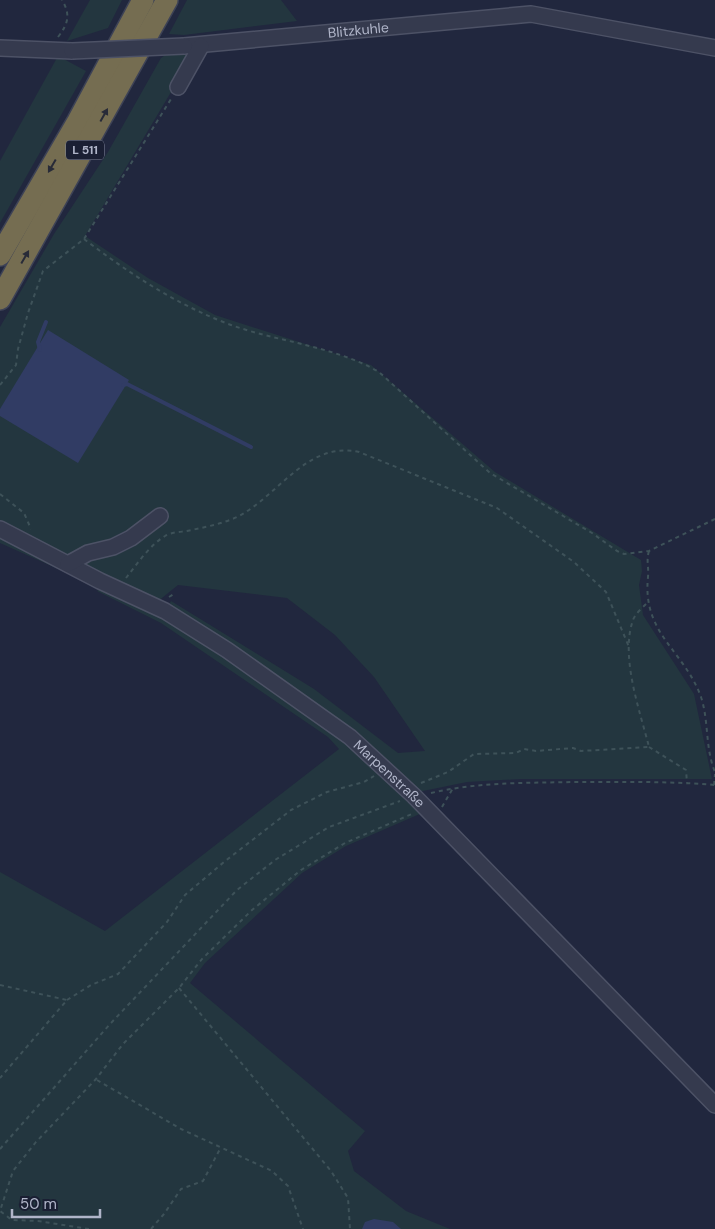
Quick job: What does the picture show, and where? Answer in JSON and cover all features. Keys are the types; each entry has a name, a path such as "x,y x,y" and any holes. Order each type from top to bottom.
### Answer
{"highway":[{"name":"L 511","path":"0,255 78,121 143,0"},
{"name":"L 511","path":"0,299 167,0"}],"street":[{"name":"Blitzkuhle","path":"0,48 72,51 201,46 531,14 715,48"},
{"path":"178,87 201,46"},
{"path":"68,564 88,553 113,548 132,538 160,516"},
{"name":"Marpenstraße","path":"0,529 100,581 165,611 227,650 331,722 410,793 715,1105"}],"path":[{"path":"44,51 66,26 68,15 62,0"},
{"path":"0,384 16,365 18,349 28,313 43,271 84,239 178,87"},
{"path":"84,239 133,276 193,309 232,325 283,338 367,365 395,386 490,473 592,533 617,551 624,554 649,551 715,519"},
{"path":"118,588 139,561 166,535 212,526 238,516 258,504 301,466 314,458 336,450 348,450 359,452 497,508 567,557 606,592 629,647"},
{"path":"0,494 24,513 39,548"},
{"path":"410,793 510,783 687,782 715,785 715,773 710,761 699,692 658,630 648,602 649,574 646,559 649,551"},
{"path":"648,602 633,619 629,647 633,683 649,747"},
{"path":"0,1149 118,1016 237,890 275,860 329,827 410,793 448,772 474,754 516,753 524,749 536,751 573,748 581,751 649,747 686,770 687,782"},
{"path":"0,1078 67,1000 91,985 118,974 167,922 185,896 224,862 291,810 327,792 364,782 388,772"},
{"path":"440,810 453,788"},
{"path":"89,1229 12,1220 0,1211 13,1171 52,1124 96,1079 123,1044 179,988 202,959 252,910 301,870 344,844 425,808"},
{"path":"0,985 67,1000"},
{"path":"179,988 331,1170 348,1198 350,1229"},
{"path":"96,1079 181,1129 220,1149 272,1171 288,1186 303,1229"},
{"path":"151,1229 181,1189 203,1181 220,1149"}],"shaded area":[{"path":"90,0 122,0 108,28 67,41"},
{"path":"187,0 281,0 297,21 184,35 169,34"},
{"path":"168,53 189,53 192,57 85,236 148,278 215,315 371,365 495,472 641,560 642,571 639,585 643,615 694,694 712,779 521,779 467,782 418,792 167,609 171,601 314,689 398,753 425,751 374,677 335,635 287,598 178,585 157,602 0,524 0,327 54,234 108,152 161,58"},
{"path":"58,56 86,71 0,223 0,161"},
{"path":"0,534 90,583 0,543"},
{"path":"100,589 157,610 343,734 422,813 346,846 302,873 205,963 190,983 365,1131 348,1151 354,1171 406,1211 450,1229 0,1229 0,872 105,931 339,749 328,737 161,623 97,591"}],"water":[{"path":"48,330 129,380 78,463 0,416 0,409"},
{"path":"374,1219 393,1222 401,1229 362,1229 365,1222"}],"waterway":[{"path":"40,350 38,342 46,322"},
{"path":"123,385 127,384 251,447"}]}
